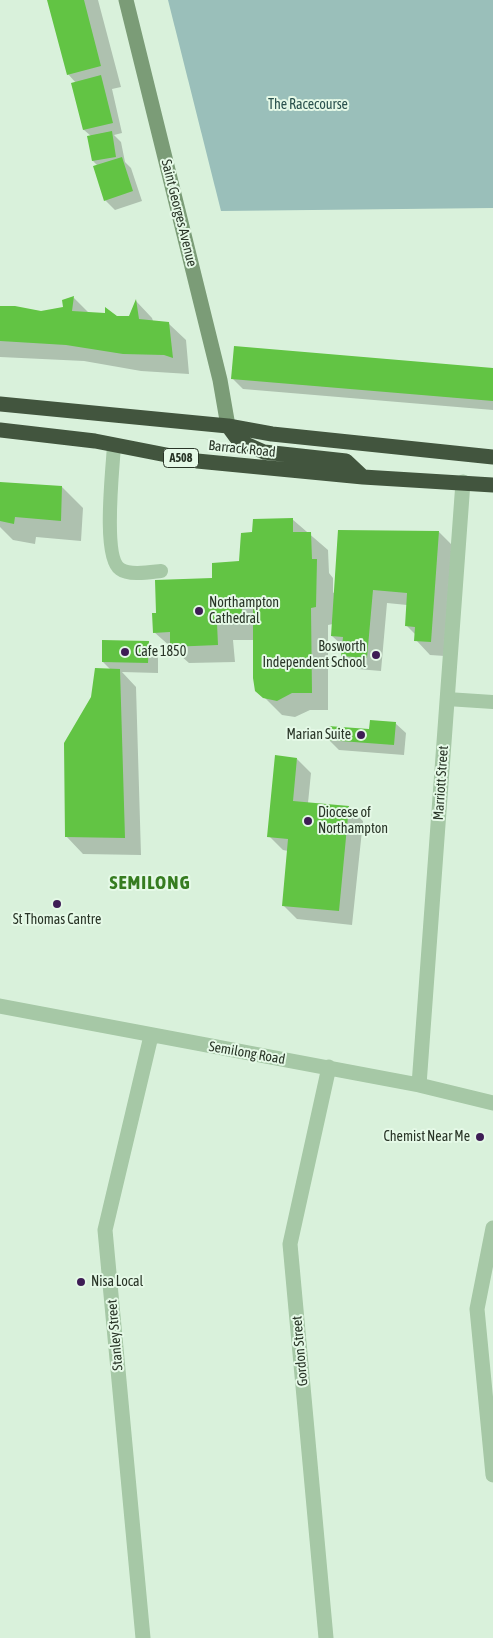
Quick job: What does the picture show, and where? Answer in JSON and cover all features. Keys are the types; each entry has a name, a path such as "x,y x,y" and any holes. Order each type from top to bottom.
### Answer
{"highway":[{"name":"Barrack Road","path":"0,404 228,426 272,434 493,457"},
{"name":"Barrack Road","path":"228,426 239,441 264,452 346,461 363,478"},
{"name":"Barrack Road","path":"0,430 114,445 197,461 363,478 493,485"}],"street":[{"name":"Saint Georges Avenue","path":"126,0 220,380 228,426"},
{"name":"Marriott Street","path":"419,1085 463,482"},
{"name":"Semilong Road","path":"0,1006 151,1036 329,1067 419,1085 493,1103"},
{"name":"Stanley Street","path":"143,1638 105,1230 151,1036"},
{"name":"Gordon Street","path":"326,1638 290,1244 329,1067"},
{"path":"493,1228 477,1309 493,1475"}],"lane":[{"path":"114,445 109,539 114,562 119,569 125,571 161,571"},
{"path":"447,699 493,702"}],"green space":[{"name":"The Racecourse","path":"168,0 493,0 493,208 221,211"}],"building":[{"path":"47,0 84,0 101,66 67,75"},
{"path":"101,75 113,123 83,130 71,83"},
{"path":"112,131 116,157 92,161 87,136"},
{"path":"122,157 133,191 104,201 93,166"},
{"path":"74,296 72,311 105,313 105,307 117,316 129,316 136,299 139,319 169,322 173,358 164,355 123,354 66,345 0,341 0,306 15,306 41,311 63,307 62,300"},
{"path":"234,346 493,368 493,401 231,379"},
{"path":"0,482 62,486 61,521 15,517 14,524 0,521"},
{"name":"Northampton Cathedral","path":"293,518 293,532 311,532 312,559 317,559 316,607 311,608 312,693 292,693 277,701 263,698 255,691 253,678 253,606 242,606 242,623 217,623 218,645 170,647 170,632 153,633 152,613 156,613 155,580 212,578 212,563 239,561 241,533 252,532 253,519"},
{"path":"338,530 439,531 431,642 414,641 415,627 405,626 407,593 373,590 367,658 341,656 343,637 331,636"},
{"name":"Cafe 1850","path":"102,640 149,641 148,663 102,662"},
{"path":"95,668 120,669 125,838 65,837 64,743 91,697"},
{"name":"Marian Suite","path":"370,720 396,722 394,745 327,740 328,726 369,729"},
{"name":"Diocese of Northampton","path":"275,755 297,758 293,801 349,806 339,911 282,906 288,839 267,837"}],"place":[{"name":"Northampton Cathedral","path":"199,611"},
{"name":"Cafe 1850","path":"125,652"},
{"name":"Bosworth Independent School","path":"376,655"},
{"name":"Marian Suite","path":"361,735"},
{"name":"Diocese of Northampton","path":"308,821"},
{"name":"St Thomas Cantre","path":"57,904"},
{"name":"Chemist Near Me","path":"480,1137"},
{"name":"Nisa Local","path":"81,1282"}],"district":[{"name":"SEMILONG","path":"150,883"}]}
